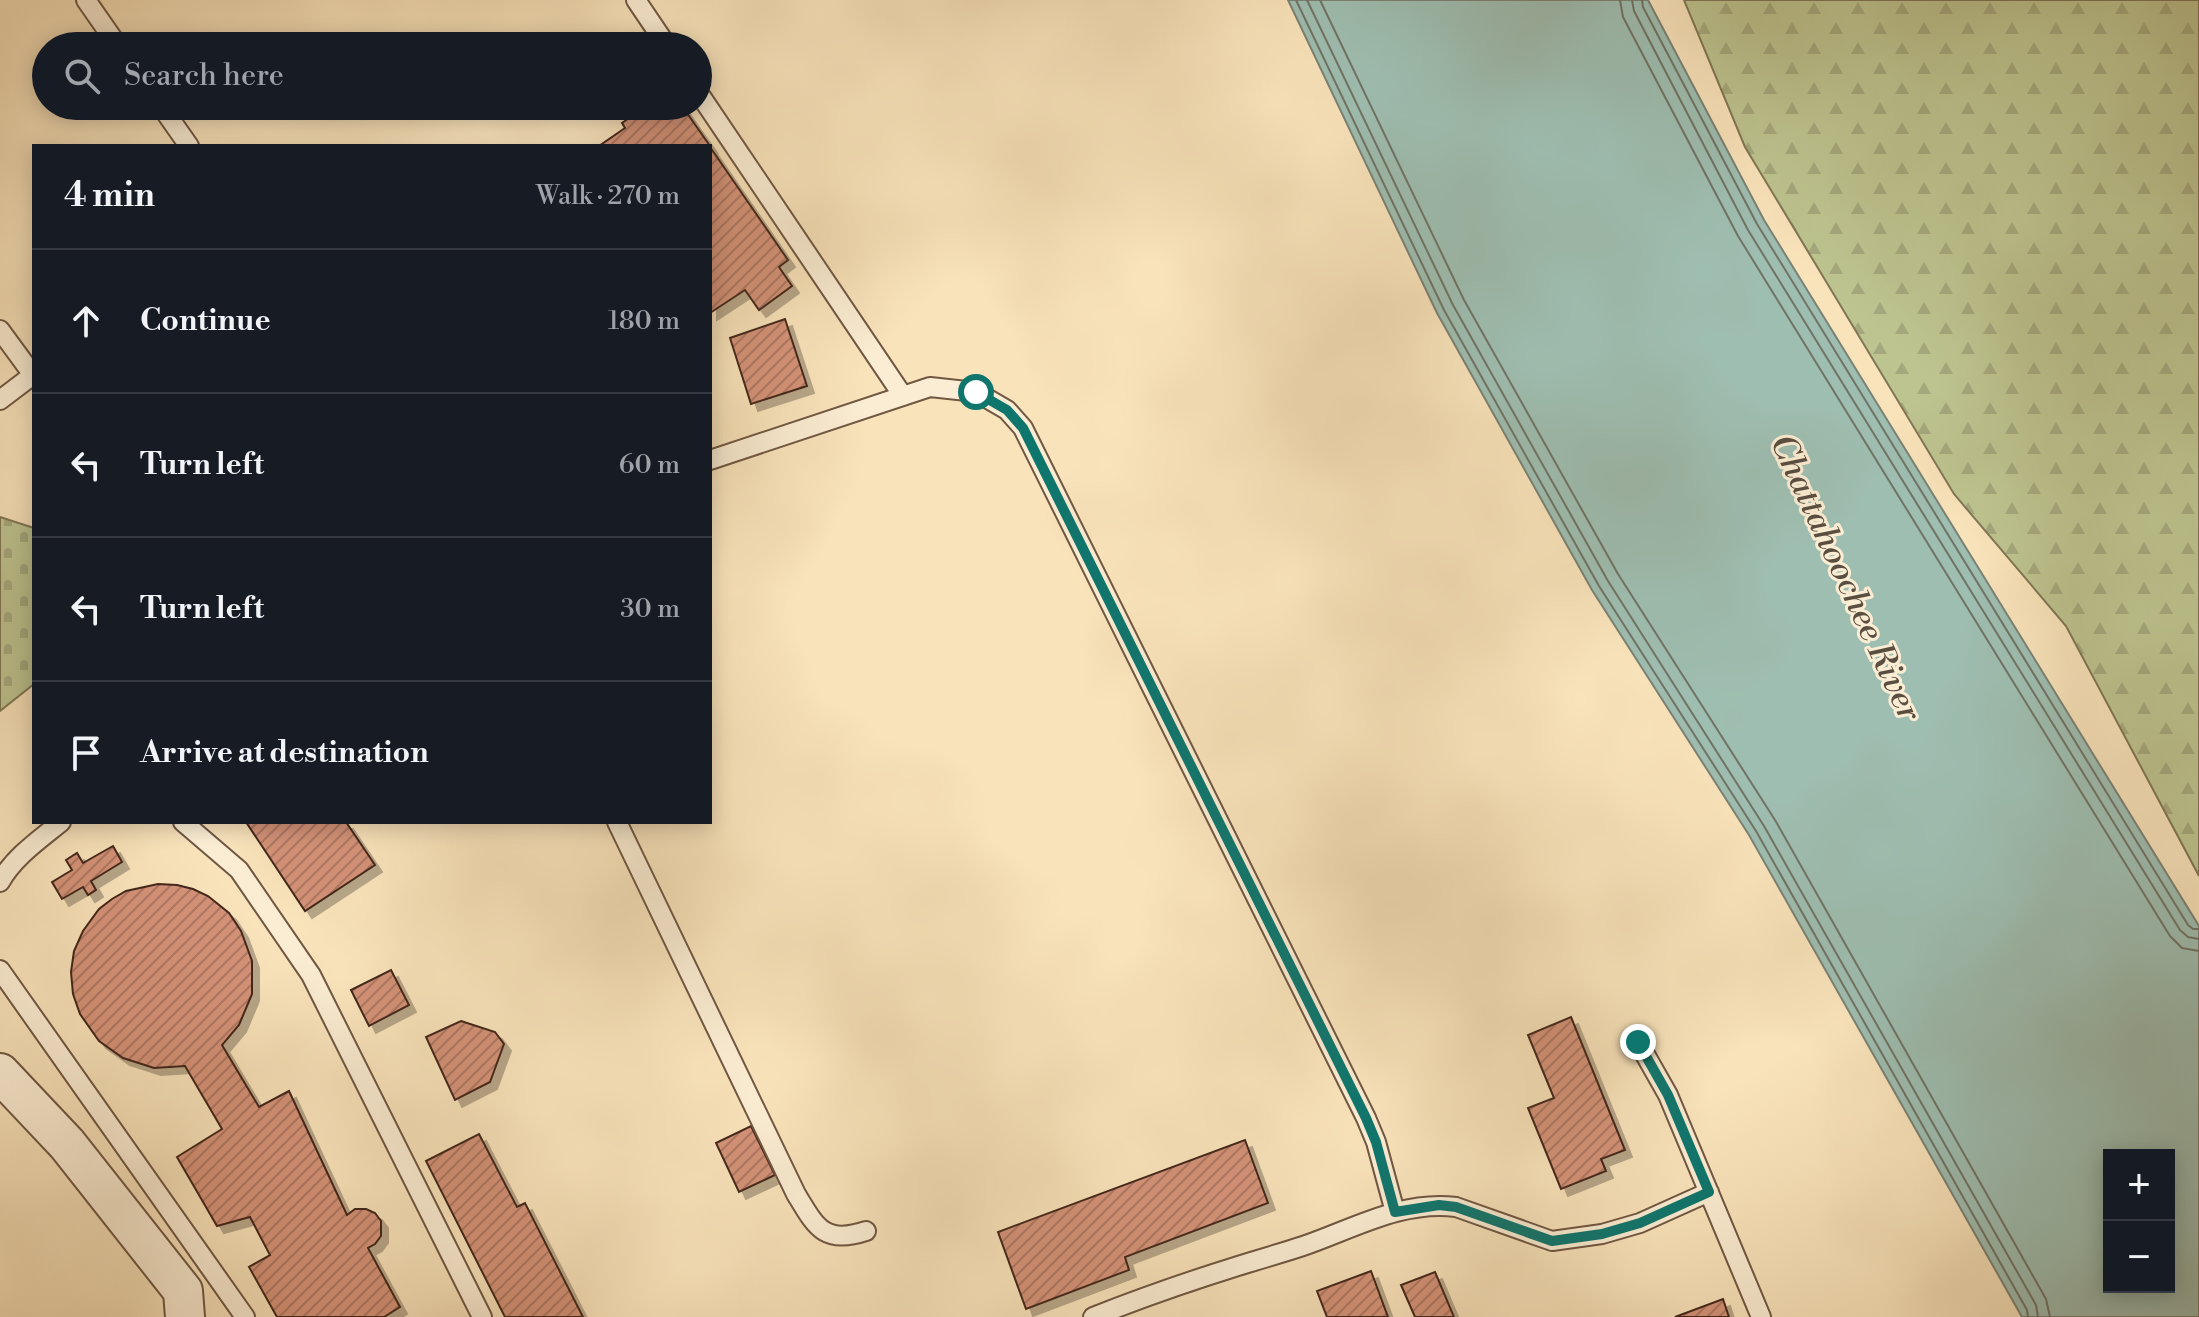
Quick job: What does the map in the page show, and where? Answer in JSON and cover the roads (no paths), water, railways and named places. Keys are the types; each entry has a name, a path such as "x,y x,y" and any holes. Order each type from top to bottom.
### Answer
{"street":[{"path":"0,1073 67,1144 183,1291 185,1317"}],"lane":[{"path":"86,0 108,32"},
{"path":"636,0 658,32"},
{"path":"712,113 903,396"},
{"path":"171,120 188,144"},
{"path":"0,330 32,374"},
{"path":"0,400 32,376"},
{"path":"712,459 930,387 976,392 1007,410 1023,428 1366,1118 1376,1142 1395,1212"},
{"path":"0,882 27,850 59,824"},
{"path":"185,824 239,870 311,975 482,1317"},
{"path":"618,824 789,1180 814,1223 830,1236 851,1236 866,1231"},
{"path":"0,970 245,1317"},
{"path":"1638,1042 1668,1095 1761,1317"},
{"path":"1093,1317 1395,1212 1439,1205 1456,1207 1552,1241 1602,1234 1640,1223 1709,1192"}],"water":[{"name":"Chattahoochee River","path":"1288,0 1648,0 1764,220 2199,926 2199,1317 2022,1317 1749,835 1592,590 1437,313"}]}
